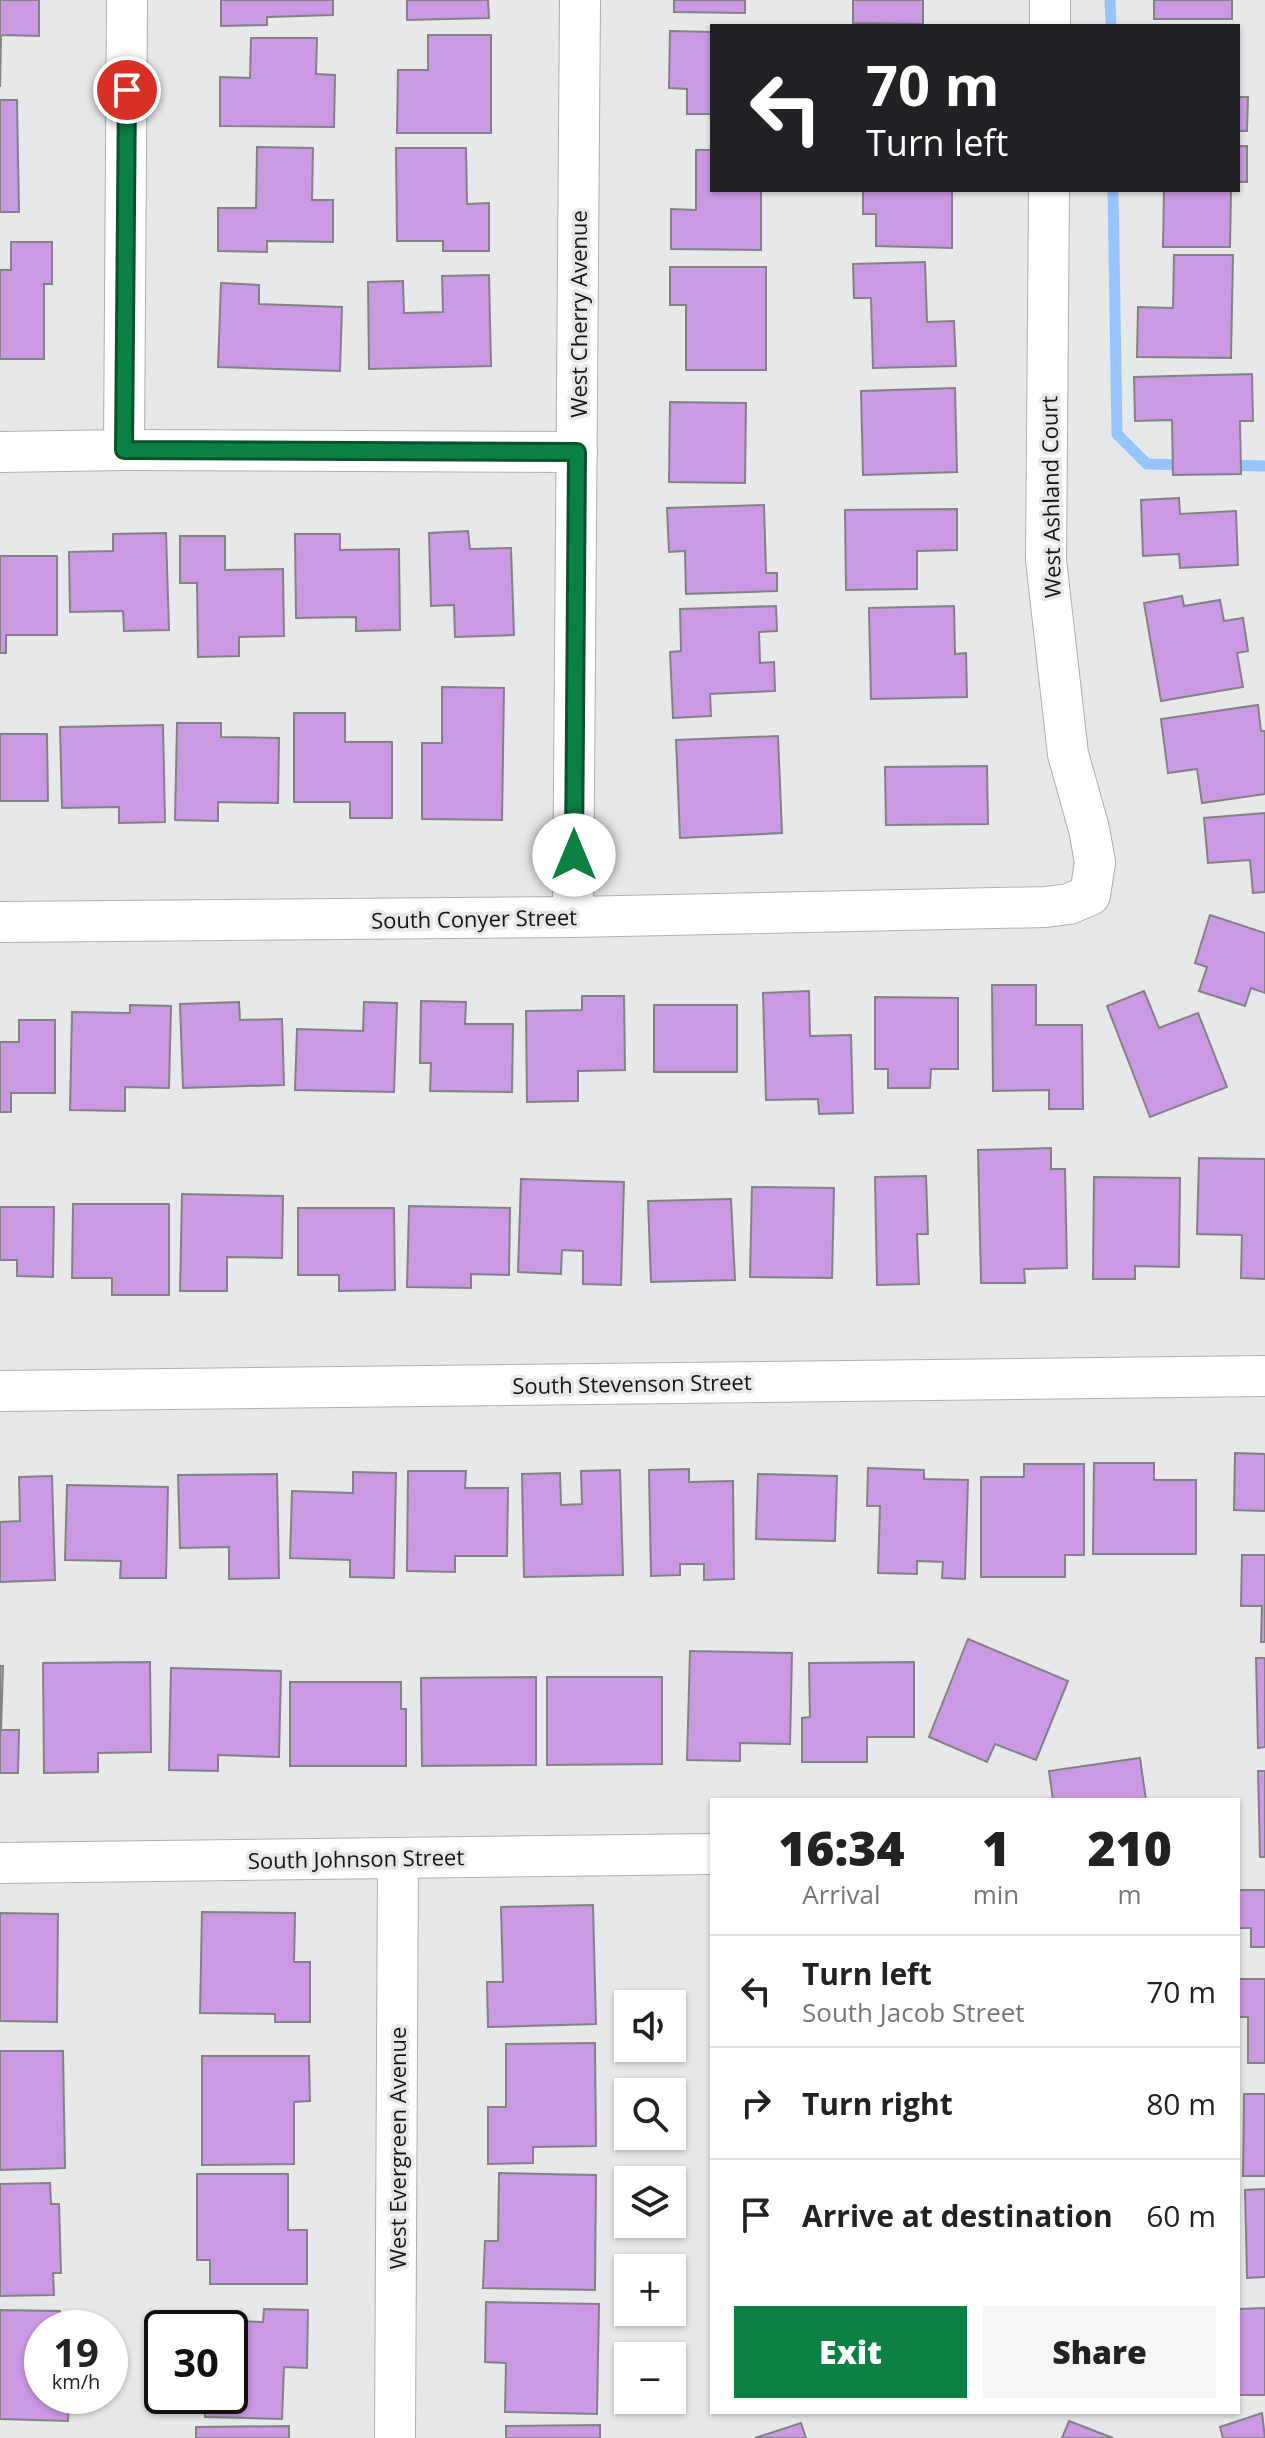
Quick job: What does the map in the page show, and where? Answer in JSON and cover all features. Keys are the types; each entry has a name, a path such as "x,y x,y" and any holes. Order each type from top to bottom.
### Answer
{"street":[{"path":"124,450 127,0"},
{"name":"West Cherry Avenue","path":"573,917 580,0"},
{"path":"1050,0 1050,24"},
{"name":"West Ashland Court","path":"1049,192 1046,560 1068,754 1095,862 1090,895"},
{"path":"0,452 577,452"},
{"name":"South Conyer Street","path":"0,922 573,917 1046,907 1069,904 1090,895"},
{"name":"South Stevenson Street","path":"0,1391 1265,1376"},
{"name":"South Johnson Street","path":"0,1863 710,1854"},
{"name":"West Evergreen Avenue","path":"395,2438 398,1858"}],"building":[{"path":"0,0 39,0 39,36 1,35 0,87"},
{"path":"221,0 333,0 333,15 267,17 267,25 221,26"},
{"path":"407,0 488,0 489,18 407,20"},
{"path":"674,0 745,0 745,13 674,12"},
{"path":"853,0 923,0 923,24 853,23"},
{"path":"1154,0 1232,0 1232,19 1154,19"},
{"path":"670,31 710,32 710,114 687,114 687,89 669,88"},
{"path":"428,35 491,35 491,133 397,133 398,70 428,70"},
{"path":"251,38 317,38 316,74 335,75 334,127 220,126 220,77 250,78"},
{"path":"1240,97 1248,97 1247,131 1240,131"},
{"path":"0,100 17,100 19,212 0,212"},
{"path":"1240,146 1247,146 1247,182 1240,182"},
{"path":"257,147 313,148 312,200 333,200 333,242 267,241 267,252 218,251 218,208 256,208"},
{"path":"396,148 466,148 467,204 489,203 489,251 443,251 443,241 397,241"},
{"path":"696,150 710,150 710,192 761,192 761,250 671,249 671,209 696,210"},
{"path":"863,192 952,192 952,248 876,246 876,214 863,214"},
{"path":"1164,192 1231,192 1230,247 1163,247"},
{"path":"11,242 52,242 52,284 44,284 44,359 0,359 0,270 11,270"},
{"path":"1174,255 1233,255 1231,358 1137,357 1138,307 1173,308"},
{"path":"925,262 927,322 954,321 956,366 873,368 871,298 854,298 853,264"},
{"path":"670,267 766,267 766,370 686,370 686,305 670,305"},
{"path":"489,275 491,366 369,369 368,282 403,281 404,313 443,312 442,276"},
{"path":"221,283 259,285 259,304 342,307 340,371 218,367"},
{"path":"1252,374 1253,421 1240,421 1241,474 1173,475 1172,420 1135,421 1134,377"},
{"path":"955,388 957,472 863,475 861,391"},
{"path":"670,402 746,403 745,483 669,482"},
{"path":"1179,498 1180,514 1236,511 1238,565 1180,568 1179,554 1143,556 1141,500"},
{"path":"764,505 766,573 777,573 777,591 686,594 685,551 669,552 667,508"},
{"path":"957,509 957,550 917,551 917,589 846,590 845,510"},
{"path":"468,531 470,549 511,548 514,635 455,637 454,605 431,606 429,533"},
{"path":"166,533 169,630 124,631 123,611 70,612 69,552 113,551 113,534"},
{"path":"295,534 340,534 340,550 399,549 400,630 356,631 356,617 296,618"},
{"path":"180,536 225,536 225,570 283,569 284,636 239,637 239,656 198,657 197,583 180,583"},
{"path":"0,556 57,556 57,635 6,635 6,653 0,653"},
{"path":"1182,596 1184,606 1220,600 1224,621 1243,618 1248,651 1237,653 1243,687 1161,701 1144,603"},
{"path":"776,606 777,631 759,632 760,663 774,662 775,691 710,694 711,716 673,718 670,652 681,651 680,609"},
{"path":"954,606 955,654 966,653 967,697 871,699 869,608"},
{"path":"442,687 504,688 502,820 422,819 422,743 442,743"},
{"path":"1258,705 1261,731 1265,731 1265,794 1202,803 1197,769 1168,773 1161,719"},
{"path":"294,713 345,713 345,742 392,742 392,818 350,818 350,802 294,802"},
{"path":"177,723 221,723 221,737 279,738 278,803 218,802 218,821 175,820"},
{"path":"163,725 165,822 119,823 119,807 62,808 60,727"},
{"path":"0,734 47,734 48,801 0,801"},
{"path":"778,736 782,833 680,838 676,740"},
{"path":"987,766 988,824 886,825 885,767"},
{"path":"1265,813 1265,892 1253,893 1250,860 1208,863 1204,818"},
{"path":"1210,915 1265,933 1265,993 1251,988 1245,1006 1199,991 1207,967 1195,963"},
{"path":"992,985 1036,985 1036,1025 1082,1025 1083,1109 1049,1109 1049,1090 993,1091"},
{"path":"809,991 810,1036 851,1035 853,1113 819,1114 818,1099 766,1100 763,993"},
{"path":"1144,991 1159,1028 1198,1013 1227,1087 1150,1117 1107,1006"},
{"path":"582,996 624,996 625,1070 578,1071 578,1101 527,1102 526,1011 582,1010"},
{"path":"875,997 958,998 958,1069 931,1069 930,1088 888,1088 888,1069 875,1069"},
{"path":"421,1001 466,1002 465,1024 513,1024 512,1092 430,1091 431,1063 420,1063"},
{"path":"239,1002 240,1020 282,1019 284,1085 183,1088 180,1004"},
{"path":"364,1002 397,1003 394,1092 295,1090 297,1029 363,1031"},
{"path":"130,1005 171,1006 169,1088 125,1087 125,1111 70,1110 72,1012 130,1013"},
{"path":"654,1005 737,1005 737,1072 654,1072"},
{"path":"19,1020 55,1020 55,1093 11,1093 11,1112 0,1112 0,1042 19,1042"},
{"path":"1051,1148 1051,1169 1065,1169 1067,1268 1024,1269 1025,1283 981,1283 978,1150"},
{"path":"1199,1158 1265,1159 1265,1279 1241,1278 1242,1235 1197,1234"},
{"path":"926,1176 928,1234 917,1234 919,1284 877,1285 875,1177"},
{"path":"1094,1177 1180,1178 1179,1267 1135,1266 1135,1279 1093,1279"},
{"path":"521,1179 624,1182 621,1285 583,1284 583,1251 562,1250 561,1274 518,1272"},
{"path":"752,1187 834,1188 832,1278 750,1277"},
{"path":"182,1194 283,1196 282,1258 227,1257 227,1291 180,1291"},
{"path":"731,1199 735,1280 651,1282 648,1201"},
{"path":"73,1204 169,1204 169,1295 112,1295 112,1278 72,1278"},
{"path":"409,1206 510,1208 509,1275 471,1274 471,1288 407,1287"},
{"path":"0,1207 54,1207 53,1277 17,1276 17,1260 0,1260"},
{"path":"298,1208 394,1208 395,1290 339,1291 339,1275 298,1275"},
{"path":"1235,1453 1265,1454 1265,1511 1234,1510"},
{"path":"1094,1463 1154,1463 1154,1480 1196,1480 1196,1554 1093,1554"},
{"path":"1024,1464 1084,1464 1084,1555 1065,1555 1065,1577 981,1577 981,1477 1024,1477"},
{"path":"868,1468 924,1470 924,1479 968,1480 965,1579 942,1578 943,1562 917,1561 917,1574 878,1573 880,1506 867,1506"},
{"path":"689,1469 689,1482 733,1481 734,1579 704,1580 704,1564 680,1564 680,1575 651,1576 649,1470"},
{"path":"620,1470 623,1575 524,1577 522,1474 560,1473 561,1505 582,1504 581,1471"},
{"path":"408,1471 466,1471 465,1488 508,1488 507,1556 455,1556 455,1572 407,1571"},
{"path":"353,1472 396,1473 394,1578 350,1577 350,1560 290,1558 292,1491 353,1493"},
{"path":"277,1474 279,1578 229,1579 229,1547 180,1548 178,1475"},
{"path":"758,1474 837,1476 835,1541 756,1539"},
{"path":"52,1476 55,1580 0,1582 0,1522 20,1521 19,1477"},
{"path":"67,1485 168,1487 166,1578 120,1578 121,1561 65,1560"},
{"path":"1242,1555 1265,1555 1265,1642 1261,1642 1262,1606 1241,1606"},
{"path":"968,1639 1068,1681 1036,1760 995,1744 987,1762 929,1737"},
{"path":"690,1651 792,1653 790,1744 740,1743 740,1761 687,1760"},
{"path":"1256,1658 1265,1658 1265,1747 1258,1748"},
{"path":"150,1662 151,1752 98,1753 98,1772 44,1773 43,1663"},
{"path":"914,1662 914,1737 867,1737 867,1762 802,1762 802,1718 810,1717 809,1663"},
{"path":"0,1666 3,1666 1,1730 19,1730 18,1773 0,1773"},
{"path":"171,1668 281,1671 279,1757 218,1755 218,1771 169,1770"},
{"path":"536,1677 536,1765 422,1766 421,1678"},
{"path":"547,1677 662,1677 662,1764 547,1765"},
{"path":"290,1682 401,1682 401,1709 406,1709 406,1766 290,1766"},
{"path":"1140,1758 1146,1798 1053,1798 1049,1771"},
{"path":"1258,1771 1265,1771 1265,1857 1260,1857"},
{"path":"1240,1890 1265,1890 1265,1947 1251,1947 1251,1928 1240,1928"},
{"path":"593,1905 596,2024 488,2027 487,1982 503,1982 501,1907"},
{"path":"202,1912 295,1913 294,1962 310,1962 310,2022 275,2022 275,2014 200,2013"},
{"path":"0,1913 58,1914 57,2022 0,2021"},
{"path":"1240,1979 1265,1979 1265,2063 1248,2063 1248,2017 1240,2017"},
{"path":"595,2043 596,2146 533,2147 533,2163 488,2164 488,2107 506,2107 506,2044"},
{"path":"0,2051 63,2051 65,2168 0,2170"},
{"path":"202,2056 309,2056 310,2101 294,2102 294,2164 202,2165"},
{"path":"1244,2094 1265,2094 1265,2176 1243,2176"},
{"path":"499,2173 596,2175 595,2290 483,2288 485,2241 498,2241"},
{"path":"197,2174 288,2174 288,2230 307,2230 307,2284 210,2284 210,2260 197,2260"},
{"path":"50,2183 51,2204 59,2204 61,2273 53,2273 54,2295 0,2296 0,2184"},
{"path":"1265,2189 1265,2277 1247,2278 1245,2190"},
{"path":"486,2302 599,2304 597,2414 505,2412 506,2363 485,2362"},
{"path":"1265,2308 1265,2395 1240,2395 1240,2309"},
{"path":"264,2309 308,2310 307,2368 284,2367 282,2419 205,2417 205,2414 248,2414 248,2321 263,2322"},
{"path":"0,2310 24,2310 24,2414 68,2414 68,2421 0,2419"},
{"path":"1262,2413 1265,2438 1223,2438 1220,2427"},
{"path":"1069,2421 1113,2438 1062,2438"},
{"path":"801,2423 806,2438 755,2438"},
{"path":"600,2425 600,2438 506,2438 506,2426"},
{"path":"289,2426 289,2438 196,2438 196,2427"}],"waterway":[{"path":"1110,0 1111,24"},
{"path":"1113,192 1117,434 1147,464 1184,465"},
{"path":"1226,465 1265,466"}],"route":[{"path":"127,90 124,450 577,452 574,855"}]}
